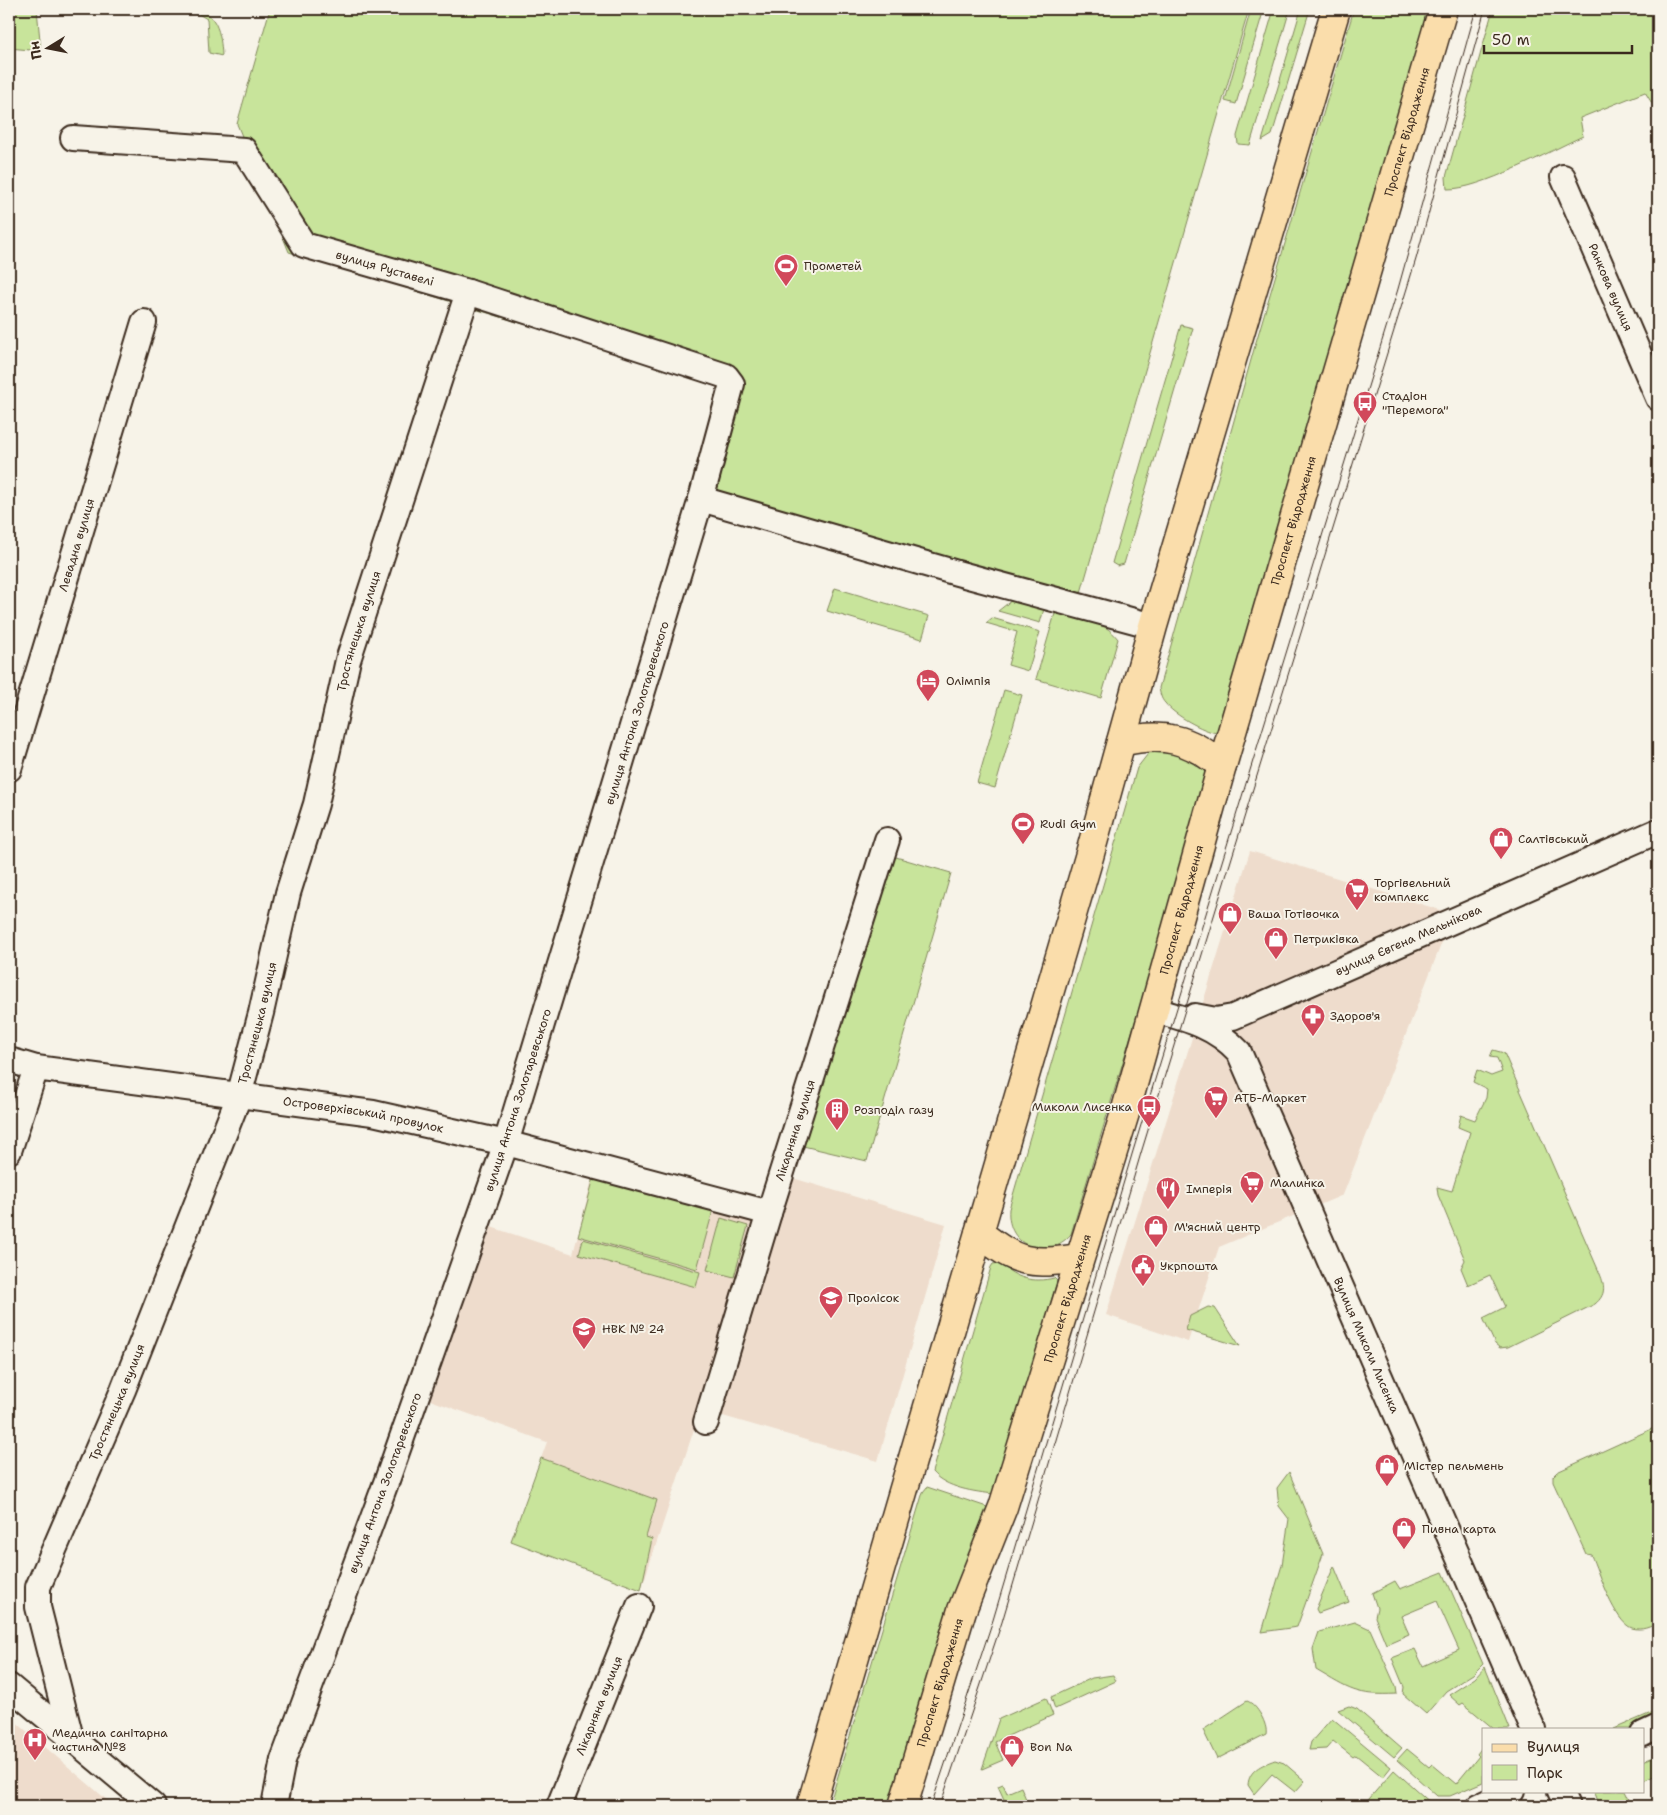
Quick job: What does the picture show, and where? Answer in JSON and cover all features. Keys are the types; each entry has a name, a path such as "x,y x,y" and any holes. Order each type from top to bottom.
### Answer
{"main road":[{"path":"811,1806 980,1233 1154,626 1336,9"},
{"name":"Проспект Відродження","path":"903,1806 962,1610 1003,1506 1127,1104 1222,766 1443,9"},
{"path":"1121,742 1156,736 1172,738 1192,744 1208,753 1222,766"},
{"path":"980,1233 1016,1259 1054,1262 1079,1258"}],"street":[{"name":"вулиця Руставелі","path":"72,138 244,150 304,245 468,292 726,376 732,384"},
{"name":"Ранкова вулиця","path":"1563,177 1658,398"},
{"name":"Тростянецька вулиця","path":"71,1738 38,1607 38,1587 123,1390 239,1096 261,1013 288,893 316,804 348,660 468,292"},
{"name":"Левадна вулиця","path":"9,769 144,322"},
{"name":"вулиця Антона Золотаревського","path":"274,1806 283,1760 380,1499 506,1143 702,499 732,384"},
{"path":"702,499 1154,626"},
{"name":"вулиця Євгена Мельнікова","path":"1154,1010 1216,1020 1233,1017 1658,831"},
{"name":"Лікарняна вулиця","path":"706,1422 769,1213 887,840"},
{"name":"Вулиця Миколи Лисенка","path":"1154,1010 1184,1018 1214,1030 1226,1038 1239,1052 1533,1728"},
{"path":"1239,1052 1251,1010"},
{"name":"Островерхівський провулок","path":"9,1060 36,1068 373,1113 506,1143 769,1213"},
{"path":"9,1150 36,1068"},
{"name":"Лікарняна вулиця","path":"559,1806 639,1606"},
{"path":"9,1686 154,1806"},
{"path":"1644,1734 1658,1727"},
{"path":"1479,1806 1510,1792"},
{"path":"1560,1792 1567,1806"}],"shaded area":[{"path":"1250,851 1453,914 1343,1195 1219,1247 1188,1342 1106,1315"},
{"name":"НВК № 24","path":"594,1172 760,1219 737,1299 641,1590 511,1541 547,1442 430,1400 491,1227 573,1254"},
{"name":"Пролісок","path":"786,1176 946,1224 878,1461 716,1414"},
{"name":"Медична санітарна частина №8","path":"9,1716 114,1806 9,1806"}],"green space":[{"path":"9,9 37,9 41,51 9,48"},
{"path":"190,9 199,10 212,18 219,31 222,56 209,53 207,19"},
{"name":"Прометей","path":"270,9 1249,9 1080,596 715,492 738,403 716,383 289,252 237,124"},
{"path":"1251,9 1264,9 1236,104 1225,101"},
{"path":"1274,9 1290,9 1250,145 1238,144 1237,136"},
{"path":"1301,9 1310,9 1272,135 1262,141"},
{"path":"1354,9 1428,9 1217,733 1211,732 1197,726 1169,708 1161,696 1159,688 1256,342"},
{"path":"1493,9 1658,9 1658,113 1645,92 1580,118 1583,136 1496,177 1461,188 1447,189 1446,177"},
{"path":"1181,325 1193,328 1124,564 1117,566 1112,563"},
{"path":"835,588 929,616 922,639 827,611"},
{"path":"1012,600 1044,609 1040,623 998,611"},
{"path":"1056,610 1098,623 1112,632 1118,639 1101,698 1036,679"},
{"path":"992,618 1040,632 1028,671 1008,665 1017,632 986,623"},
{"path":"1004,690 1022,695 995,788 977,783"},
{"path":"1163,749 1201,761 1209,777 1071,1234 1062,1242 1051,1247 1040,1248 1030,1246 1021,1241 1014,1233 1010,1222 1009,1209 1137,768 1151,750"},
{"path":"889,855 951,873 867,1161 803,1146 802,1131"},
{"path":"1493,1050 1504,1053 1604,1286 1603,1294 1595,1304 1508,1347 1500,1348 1495,1344 1483,1318 1505,1307 1490,1275 1468,1285 1461,1268 1465,1260 1438,1195 1437,1187 1452,1191 1470,1132 1458,1127 1461,1115 1475,1120 1486,1098 1487,1089 1473,1082 1477,1070 1491,1076 1502,1072 1497,1058 1490,1057"},
{"path":"595,1174 714,1207 697,1269 578,1236"},
{"path":"721,1218 748,1226 734,1277 707,1270"},
{"path":"583,1239 700,1272 696,1287 579,1254"},
{"path":"1000,1263 1012,1273 1025,1278 1039,1280 1054,1278 1057,1281 995,1494 953,1485 945,1482 932,1472 991,1267 993,1264"},
{"path":"1208,1307 1215,1308 1240,1346 1186,1330 1190,1316"},
{"path":"1658,1426 1658,1623 1646,1628 1636,1629 1626,1624 1613,1607 1591,1555 1586,1554 1553,1482 1553,1476 1557,1472"},
{"path":"541,1458 657,1500 646,1537 652,1539 641,1590 511,1541"},
{"path":"1289,1472 1323,1554 1297,1627 1262,1632 1282,1565 1289,1519 1279,1506 1277,1488"},
{"path":"927,1487 987,1507 892,1806 829,1806 923,1492"},
{"path":"1334,1566 1349,1602 1318,1613 1316,1609"},
{"path":"1443,1572 1483,1664 1473,1674 1446,1691 1426,1714 1403,1694 1404,1687 1392,1658 1415,1649 1423,1666 1459,1650 1437,1601 1401,1616 1409,1634 1386,1644 1375,1617 1377,1608 1372,1593 1395,1581 1400,1589"},
{"path":"1355,1622 1370,1629 1396,1687 1397,1694 1362,1693 1346,1687 1316,1670 1313,1649 1319,1632"},
{"path":"1485,1667 1510,1728 1493,1728 1463,1703 1460,1705 1449,1695 1475,1678"},
{"path":"1113,1675 1116,1681 1055,1709 1051,1697 1092,1678"},
{"path":"1046,1698 1053,1715 995,1742 1003,1760 982,1769 999,1719"},
{"path":"1247,1701 1261,1715 1266,1734 1217,1759 1203,1730"},
{"path":"1349,1706 1357,1709 1402,1748 1394,1757 1338,1710"},
{"path":"1658,1710 1658,1718 1635,1728 1616,1728"},
{"path":"1332,1718 1391,1767 1383,1777 1356,1755 1353,1757 1333,1741 1326,1749 1309,1750 1311,1742"},
{"path":"1482,1747 1482,1782 1450,1796 1437,1796 1397,1760 1407,1749 1429,1767 1432,1764 1456,1784 1479,1756 1477,1754"},
{"path":"1658,1755 1658,1774 1644,1781 1644,1761"},
{"path":"1275,1760 1284,1763 1305,1781 1295,1792 1272,1774 1254,1794 1248,1785 1251,1775 1261,1766"},
{"path":"1394,1770 1433,1805 1363,1806"},
{"path":"1003,1784 1007,1793 1021,1787 1026,1799 1007,1806 998,1786"},
{"path":"1594,1792 1625,1792 1632,1806 1600,1806"}],"tram line":[{"path":"931,1806 993,1620 1133,1151 1398,289 1476,9"},
{"path":"940,1806 1002,1622 1141,1153 1416,259 1485,9"}],"place":[{"name":"Прометей","path":"786,287"},
{"name":"Стадіон \"Перемога\"","path":"1365,424"},
{"name":"Олімпія","path":"928,702"},
{"name":"Rudi Gym","path":"1023,845"},
{"name":"Салтівський","path":"1501,860"},
{"name":"Торгівельний комплекс","path":"1357,911"},
{"name":"Ваша Готівочка","path":"1230,935"},
{"name":"Петриківка","path":"1276,960"},
{"name":"Здоров'я","path":"1313,1037"},
{"name":"АТБ-Маркет","path":"1216,1119"},
{"name":"Миколи Лисенка","path":"1149,1128"},
{"name":"Розподіл газу","path":"837,1131"},
{"name":"Малинка","path":"1252,1204"},
{"name":"Імперія","path":"1168,1210"},
{"name":"М'ясний центр","path":"1156,1248"},
{"name":"Укрпошта","path":"1143,1287"},
{"name":"Пролісок","path":"831,1319"},
{"name":"НВК № 24","path":"584,1350"},
{"name":"Містер пельмень","path":"1387,1487"},
{"name":"Пивна карта","path":"1404,1550"},
{"name":"Медична санітарна частина №8","path":"35,1761"},
{"name":"Bon Na","path":"1012,1768"}]}
